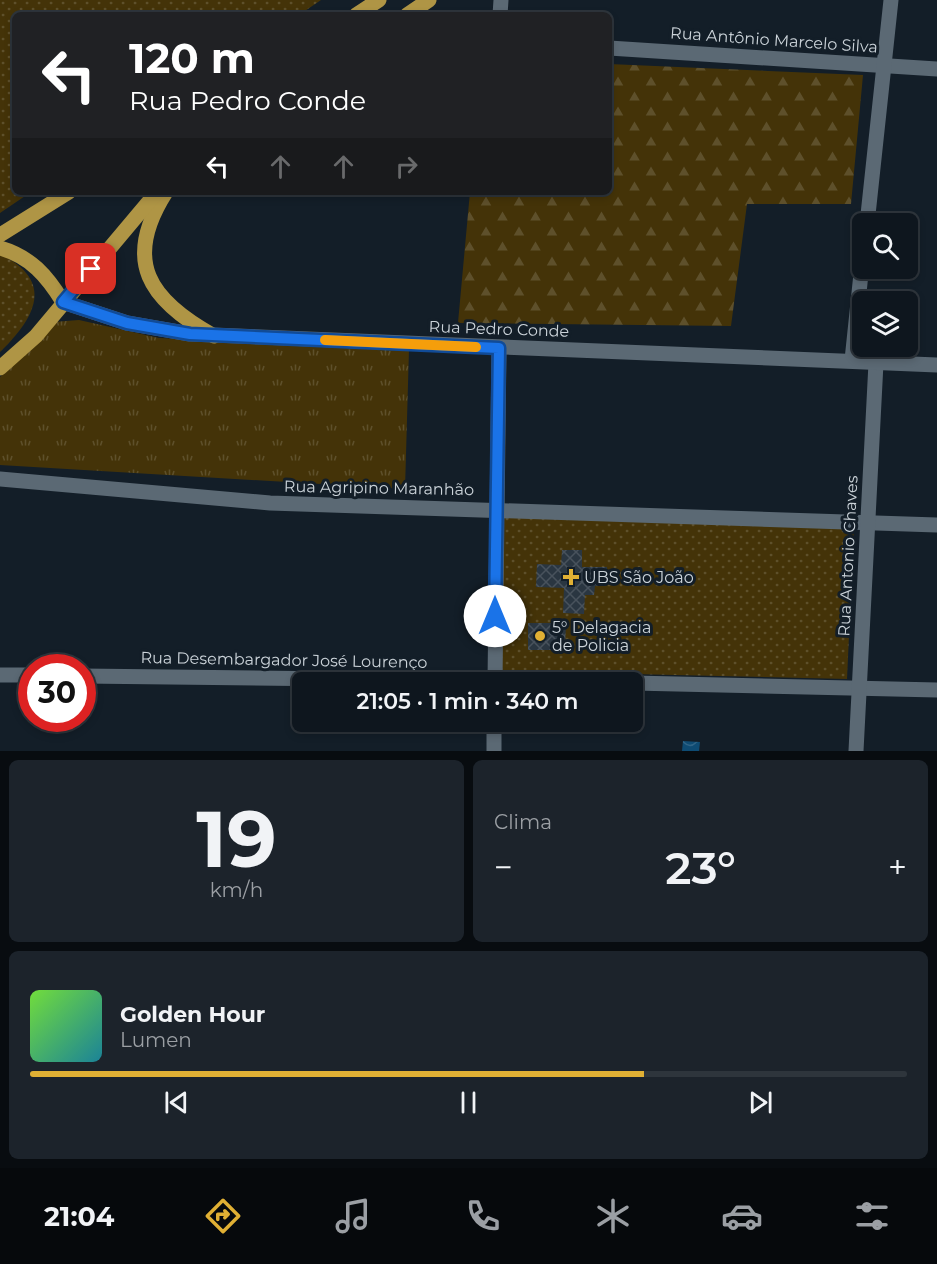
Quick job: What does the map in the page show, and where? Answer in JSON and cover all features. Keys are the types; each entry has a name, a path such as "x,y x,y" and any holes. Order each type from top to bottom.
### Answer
{"main road":[{"path":"361,12 379,0"},
{"path":"411,12 429,0"},
{"path":"0,235 64,195"},
{"path":"0,368 36,336 154,195"},
{"path":"165,195 146,236 145,263 148,274 164,300 176,312 214,336"},
{"path":"0,248 18,255 48,277 63,302"}],"street":[{"path":"868,213 891,0"},
{"name":"Rua Antônio Marcelo Silva","path":"612,48 937,69"},
{"path":"852,360 860,279"},
{"name":"Rua Pedro Conde","path":"63,302 127,323 165,331 214,336 937,365"},
{"path":"495,672 499,348"},
{"name":"Rua Antonio Chaves","path":"856,751 876,363"},
{"name":"Rua Agripino Maranhão","path":"0,479 270,503 937,525"},
{"path":"0,675 18,675"},
{"name":"Rua Desembargador José Lourenço","path":"96,676 292,679"},
{"path":"643,683 937,690"},
{"path":"494,732 494,751"}],"green space":[{"path":"0,0 321,0 303,12 12,12 12,195 27,195 0,213"},
{"path":"612,64 863,75 851,204 747,204 731,326 458,323 470,195 612,195"},
{"path":"0,254 17,265 28,276 34,288 34,300 23,326 0,352"},
{"path":"79,320 159,338 409,349 405,489 0,465 0,377 53,322"},
{"path":"505,514 854,527 847,679 643,674 643,672 501,671"}],"water":[{"path":"683,741 700,742 699,751 682,751"}],"building":[{"name":"UBS São João","path":"562,550 582,550 582,567 607,567 606,586 595,586 594,595 585,595 584,614 563,613 564,588 536,587 537,564 561,565"},
{"path":"528,623 566,623 565,650 528,650"}],"slow traffic":[{"path":"325,340 476,347"}],"place":[{"name":"UBS São João","path":"571,577"},
{"name":"5° Delagacia de Policia","path":"540,636"}],"route":[{"path":"91,269 63,302 127,323 165,331 214,336 499,348 495,616"}]}
